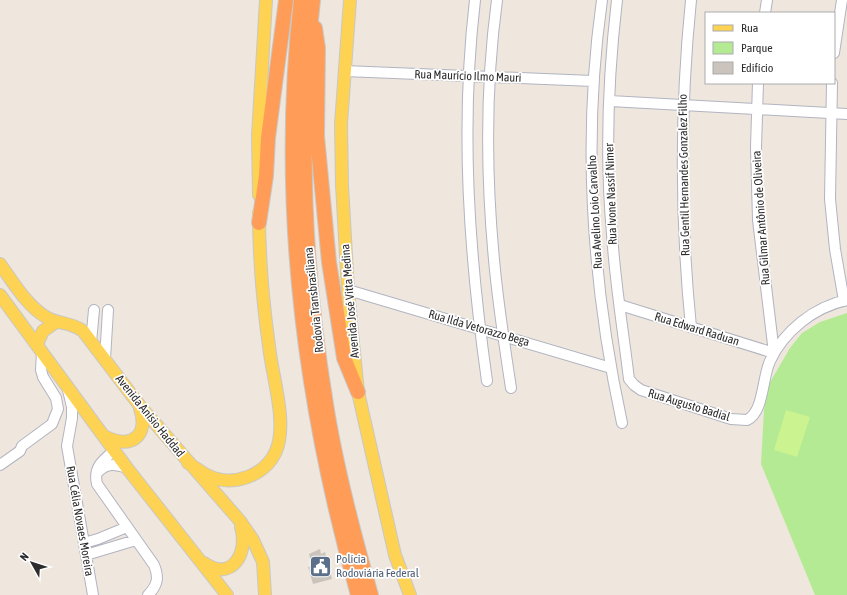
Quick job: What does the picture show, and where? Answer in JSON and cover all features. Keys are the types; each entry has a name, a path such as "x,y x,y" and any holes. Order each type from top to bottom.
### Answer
{"highway":[{"path":"259,223 266,176 268,138 286,0"},
{"name":"Rodovia Transbrasiliana","path":"301,0 292,109 293,212 296,266 304,340 319,436 358,595"},
{"path":"312,6 318,48 317,136 329,262 344,358 358,392"},
{"name":"Rodovia Transbrasiliana","path":"312,6 306,83 305,180 314,318 326,405 343,487 372,595"}],"main road":[{"path":"188,463 209,476 224,480 240,480 251,476 262,468 276,452 280,424 269,347 259,223 258,136 266,0"},
{"name":"Avenida José Vitta Medina","path":"350,0 341,124 342,185 348,290 358,392 395,556 410,595"},
{"name":"Avenida Anísio Haddad","path":"0,264 40,313 56,322 66,322 78,327 105,359 140,406 240,521 253,540 263,562 265,595"},
{"path":"0,295 106,437 127,468 227,595"},
{"path":"39,348 44,331 56,322"},
{"path":"115,450 136,438 142,429 143,420 140,406"},
{"path":"106,437 121,442 129,442"},
{"path":"198,558 211,568 223,570 231,566 239,559 244,548 245,538 240,521"}],"street":[{"path":"475,0 468,76 466,154 472,261 487,381"},
{"path":"497,0 490,77 488,142 490,208 495,272 511,388"},
{"name":"Rua Avelino Loio Carvalho","path":"602,0 593,81 592,162 595,242 603,321 622,423"},
{"name":"Rua Ivone Nassif Nimer","path":"617,0 612,51 610,101 610,200 629,379 634,385"},
{"name":"Rua Gentil Hernandes Gonzalez Filho","path":"691,0 683,105 682,195 691,327"},
{"path":"766,12 767,0"},
{"path":"835,46 842,0"},
{"name":"Rua Maurício Ilmo Mauri","path":"344,72 593,81"},
{"name":"Rua Gilmar Antônio de Oliveira","path":"758,84 756,147 758,220 774,353"},
{"path":"832,84 830,198 834,249 846,300"},
{"path":"610,101 847,114"},
{"name":"Rua Ilda Vetorazzo Bega","path":"348,290 611,368"},
{"name":"Rua Augusto Badial","path":"634,385 640,390 731,419 747,420 757,412 763,381 770,361 781,342 802,322 822,309 846,300"},
{"name":"Rua Edward Raduan","path":"620,305 774,353"},
{"path":"91,342 94,310"},
{"path":"105,359 108,310"},
{"path":"0,465 20,451 25,451 38,438 54,426 58,404 41,370 39,348"},
{"name":"Rua Célia Novaes Moreira","path":"67,446 72,418 72,406 68,388"},
{"name":"Rua Célia Novaes Moreira","path":"54,426 63,429 67,446 93,595"},
{"path":"115,450 100,463 95,475 97,484 154,565 158,575 154,589 148,595"},
{"path":"95,475 101,469 112,464 127,468"},
{"path":"84,543 98,540 127,527"},
{"path":"86,555 136,540"}],"green space":[{"path":"847,313 847,595 815,595 761,464 764,410 769,384 790,348 802,333 820,322"},
{"path":"786,410 810,417 797,457 774,450"}],"building":[{"name":"Polícia Rodoviária Federal","path":"320,549 321,554 325,552 332,579 313,584 308,567 312,566 309,554"}],"place":[{"name":"Polícia Rodoviária Federal","path":"320,566"}]}
